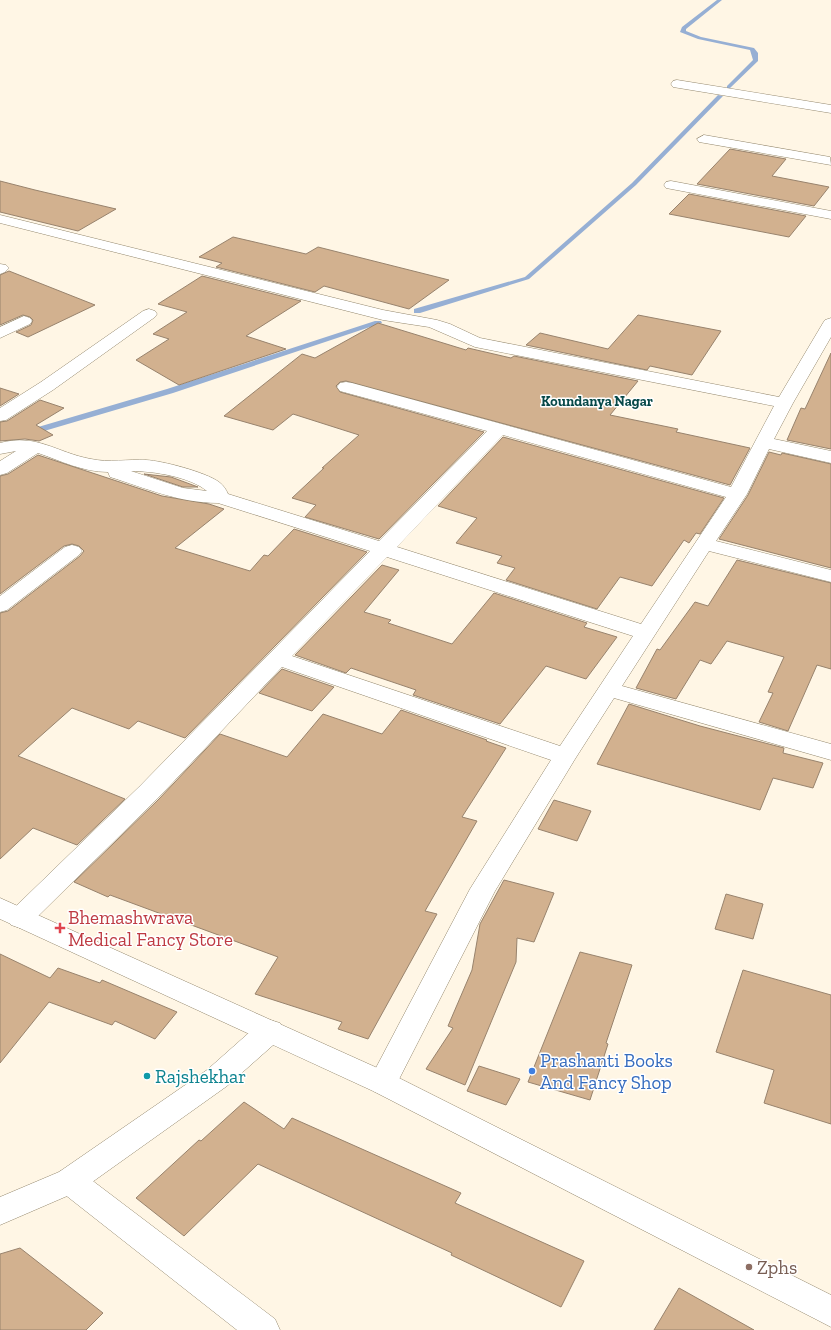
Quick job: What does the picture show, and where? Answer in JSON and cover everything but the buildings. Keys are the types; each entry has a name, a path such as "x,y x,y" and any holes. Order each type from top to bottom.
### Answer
{"street":[{"path":"677,84 831,109"},
{"path":"704,138 831,161"},
{"path":"671,185 831,215"},
{"path":"0,219 341,305 383,315 431,323 444,327 476,342 784,402"},
{"path":"0,416 47,386 149,314"},
{"path":"0,332 24,321"},
{"path":"383,1083 483,889 608,689 647,633 737,494 784,402 827,335"},
{"path":"346,387 737,494"},
{"path":"499,429 279,659 149,792 10,913 383,1083 831,1312"},
{"path":"764,442 831,457"},
{"path":"0,449 12,444 35,447 91,465 146,466 171,470 204,481 215,488 219,497 647,633"},
{"path":"0,469 35,447"},
{"path":"704,544 831,576"},
{"path":"0,606 72,552"},
{"path":"279,659 566,756"},
{"path":"608,689 831,752"},
{"path":"0,1211 70,1182 217,1078 270,1031"},
{"path":"70,1182 263,1330"}],"waterway":[{"path":"720,0 684,28 683,32 700,38 752,49 755,53 756,60 729,87"},
{"path":"417,311 527,278 634,184 720,96"},
{"path":"31,432 170,391 378,323"}],"place":[{"name":"Bhemashwrava Medical Fancy Store","path":"60,928"},
{"name":"Prashanti Books And Fancy Shop","path":"532,1071"},
{"name":"Rajshekhar","path":"147,1076"},
{"name":"Zphs","path":"749,1267"}],"district":[{"name":"Koundanya Nagar","path":"597,401"}]}
